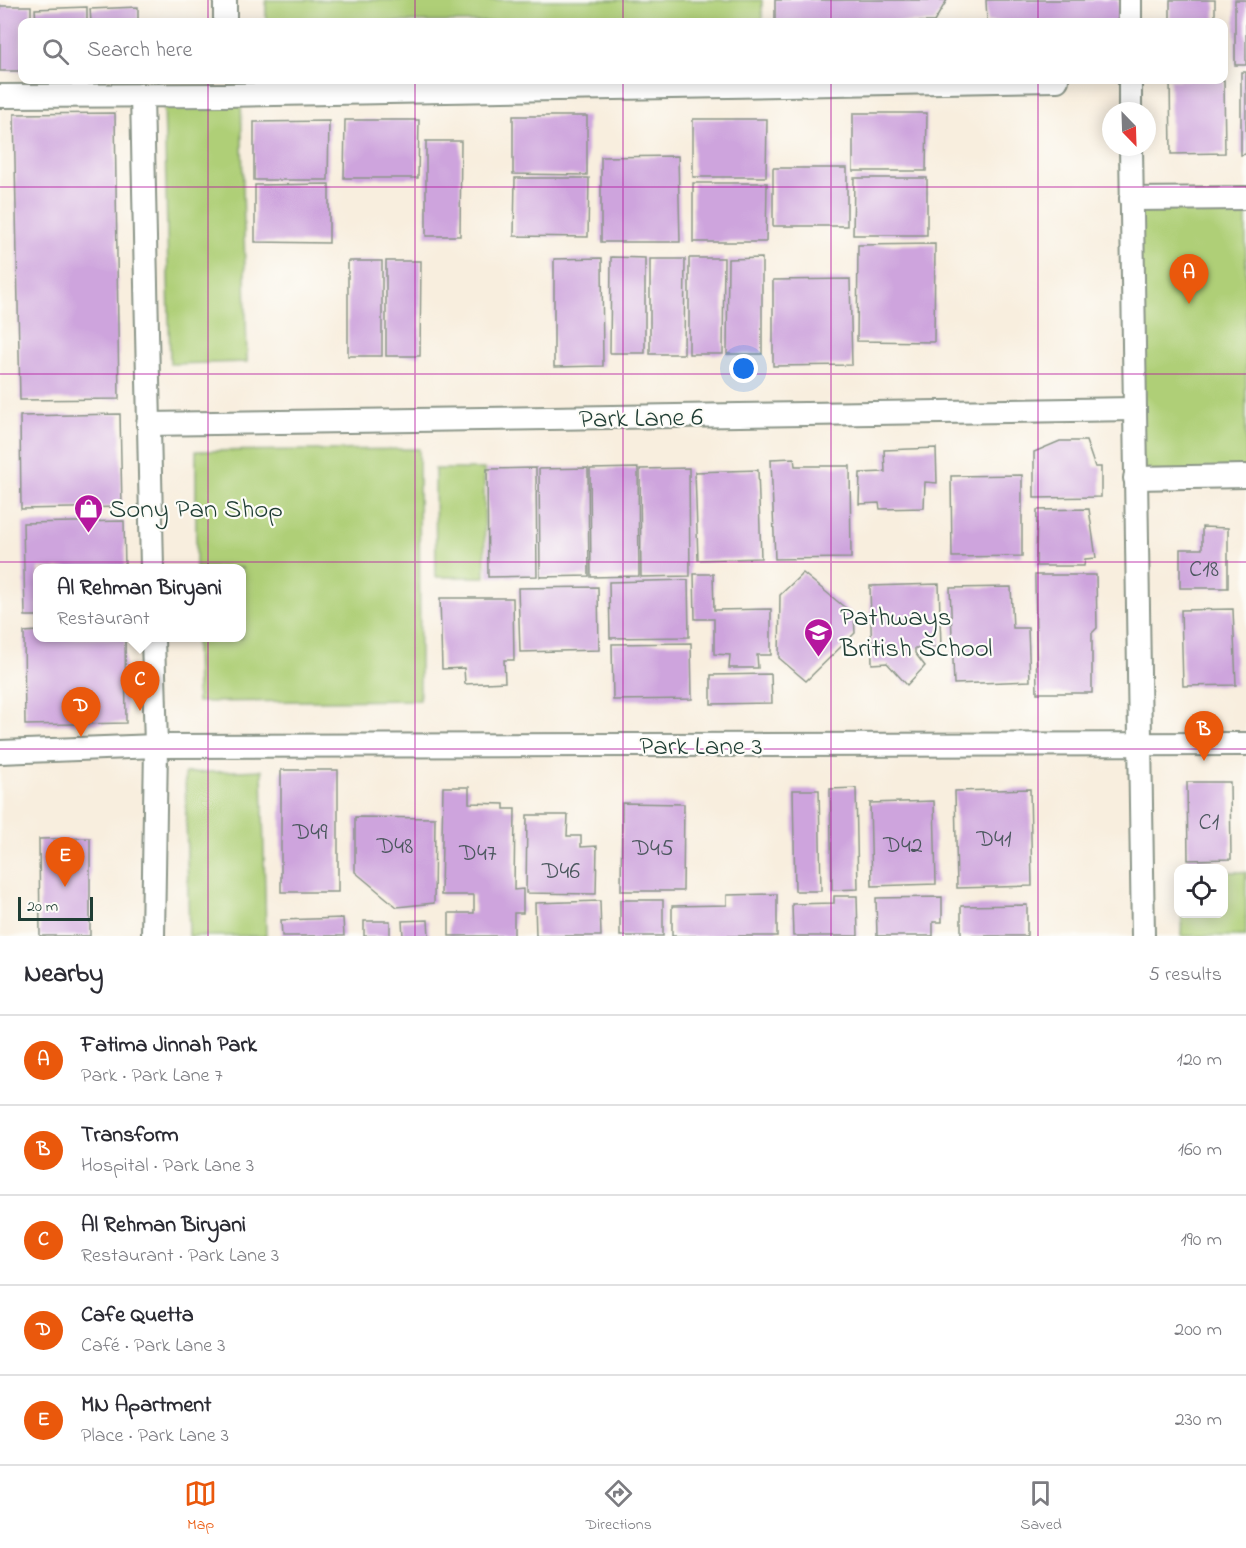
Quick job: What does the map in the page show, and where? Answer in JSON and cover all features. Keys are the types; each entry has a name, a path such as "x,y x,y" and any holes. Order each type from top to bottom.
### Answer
{"street":[{"path":"225,0 225,18"},
{"path":"1130,0 1130,18"},
{"path":"0,96 141,95 224,87 581,84"},
{"path":"1130,84 1131,102"},
{"path":"141,95 152,564"},
{"path":"1131,156 1143,936"},
{"path":"1131,199 1246,198"},
{"name":"Park Lane 6","path":"148,424 1134,409"},
{"path":"1135,478 1246,476"},
{"path":"153,642 156,746 153,936"},
{"name":"Park Lane 3","path":"0,752 156,746 1246,744"}],"green space":[{"path":"266,0 762,0 762,18 266,18"},
{"path":"241,96 247,362 170,364 164,98"},
{"path":"1246,198 1246,476 1135,478 1131,199"},
{"path":"419,449 420,700 197,702 196,642 246,642 246,564 196,564 196,451"},
{"path":"435,469 484,469 485,577 436,577"},
{"path":"262,770 266,936 189,936 185,773"},
{"path":"1228,872 1246,872 1246,936 1181,936 1182,918 1228,918"}],"building":[{"path":"775,0 947,0 936,18 775,18"},
{"path":"986,0 1118,0 1120,18 987,18"},
{"path":"1170,0 1215,0 1215,18 1170,18"},
{"path":"1235,0 1246,0 1246,65 1235,65"},
{"path":"0,6 31,6 31,18 18,18 18,71 0,71"},
{"path":"87,7 87,18 36,18 35,9"},
{"path":"138,7 138,18 91,18 90,9"},
{"path":"1241,72 1246,72 1246,154 1241,155"},
{"path":"1170,84 1224,84 1225,153 1171,154"},
{"path":"115,113 119,399 20,400 14,114"},
{"path":"853,113 927,113 926,171 853,171"},
{"path":"513,116 587,116 587,175 513,174"},
{"path":"693,119 767,119 766,177 693,177"},
{"path":"345,120 419,120 418,178 344,178"},
{"path":"329,121 328,180 254,180 254,122"},
{"path":"426,141 461,141 460,236 426,236"},
{"path":"678,156 680,242 601,242 601,157"},
{"path":"773,168 847,168 847,226 773,226"},
{"path":"515,178 589,178 588,237 514,236"},
{"path":"854,178 927,178 927,235 853,235"},
{"path":"693,183 767,183 766,242 693,242"},
{"path":"329,184 329,243 255,242 255,185"},
{"path":"935,244 934,342 857,341 858,245"},
{"path":"611,257 645,258 645,353 610,353"},
{"path":"602,258 603,366 554,367 554,259"},
{"path":"689,258 724,258 723,354 689,354"},
{"path":"762,258 762,354 727,354 728,259"},
{"path":"650,259 685,259 684,354 650,354"},
{"path":"348,261 382,261 382,356 348,356"},
{"path":"386,261 421,261 420,356 386,356"},
{"path":"850,279 852,365 773,366 773,280"},
{"path":"120,414 122,507 21,509 20,416"},
{"path":"1060,441 1086,441 1095,467 1101,467 1101,497 1034,498 1034,452"},
{"path":"936,448 937,483 925,482 924,508 880,509 879,503 859,504 860,473 885,472 884,450"},
{"path":"794,458 795,466 850,466 851,558 775,559 771,459"},
{"path":"536,468 537,576 488,577 487,469"},
{"path":"588,468 589,576 540,577 539,469"},
{"path":"638,468 639,576 591,577 590,469"},
{"path":"689,468 690,576 641,577 640,469"},
{"path":"758,470 761,558 698,560 695,472"},
{"path":"1022,475 1022,556 952,557 951,476"},
{"path":"1089,509 1096,558 1085,559 1084,566 1036,566 1037,510"},
{"path":"124,521 125,564 33,564 33,616 25,616 23,523"},
{"path":"1202,527 1228,528 1228,588 1180,588 1180,549 1202,549"},
{"path":"803,573 854,615 855,633 806,681 779,658 780,595"},
{"path":"694,574 713,574 714,610 771,609 771,655 757,655 758,668 729,668 730,655 714,654 714,619 695,619"},
{"path":"1035,575 1096,575 1097,628 1092,633 1092,693 1037,693"},
{"path":"688,580 689,637 610,638 609,582"},
{"path":"939,584 941,647 915,648 915,653 925,666 907,685 887,663 872,664 870,586"},
{"path":"598,587 599,650 520,652 518,588"},
{"path":"1011,587 1013,628 1028,628 1030,681 954,684 950,588"},
{"path":"440,598 513,598 514,660 504,660 505,682 465,684 464,668 442,669"},
{"path":"1233,609 1236,685 1183,686 1181,610"},
{"path":"33,631 33,642 125,642 126,723 25,725 24,632"},
{"path":"691,643 692,699 613,700 612,644"},
{"path":"771,674 772,703 711,704 711,675"},
{"path":"281,770 338,770 338,892 281,892"},
{"path":"1187,782 1230,782 1231,859 1188,860"},
{"path":"443,787 469,787 469,803 504,804 504,809 515,809 514,890 523,889 523,913 514,913 514,936 449,936 449,913 474,913 474,895 441,895"},
{"path":"856,788 858,889 832,890 830,789"},
{"path":"1030,789 1032,886 957,888 955,791"},
{"path":"793,790 819,790 821,891 795,891"},
{"path":"934,801 936,884 872,886 870,803"},
{"path":"622,803 684,804 683,891 621,891"},
{"path":"527,815 568,815 567,836 581,836 581,847 597,846 596,894 526,893"},
{"path":"355,817 435,818 434,903 397,907 355,872"},
{"path":"90,838 90,936 40,936 39,839"},
{"path":"777,894 777,936 672,936 672,906 727,905 727,895"},
{"path":"834,896 857,896 858,936 793,936 792,904 834,903"},
{"path":"942,897 942,922 933,922 933,936 877,936 876,898"},
{"path":"620,900 663,900 663,936 620,936"},
{"path":"600,901 601,936 536,936 535,903"},
{"path":"1027,905 1027,936 961,936 961,906"},
{"path":"343,918 344,936 282,936 281,920"},
{"path":"428,920 429,936 403,936 402,921"},
{"path":"364,921 390,921 390,936 364,936"}],"place":[{"name":"Fatima Jinnah Park","path":"1189,304"},
{"name":"Sony Pan Shop","path":"88,534"},
{"name":"Pathways British School","path":"819,658"},
{"name":"Al Rehman Biryani","path":"140,711"},
{"name":"Cafe Quetta","path":"81,737"},
{"name":"Transform","path":"1204,761"},
{"name":"MN Apartment","path":"65,887"}]}
